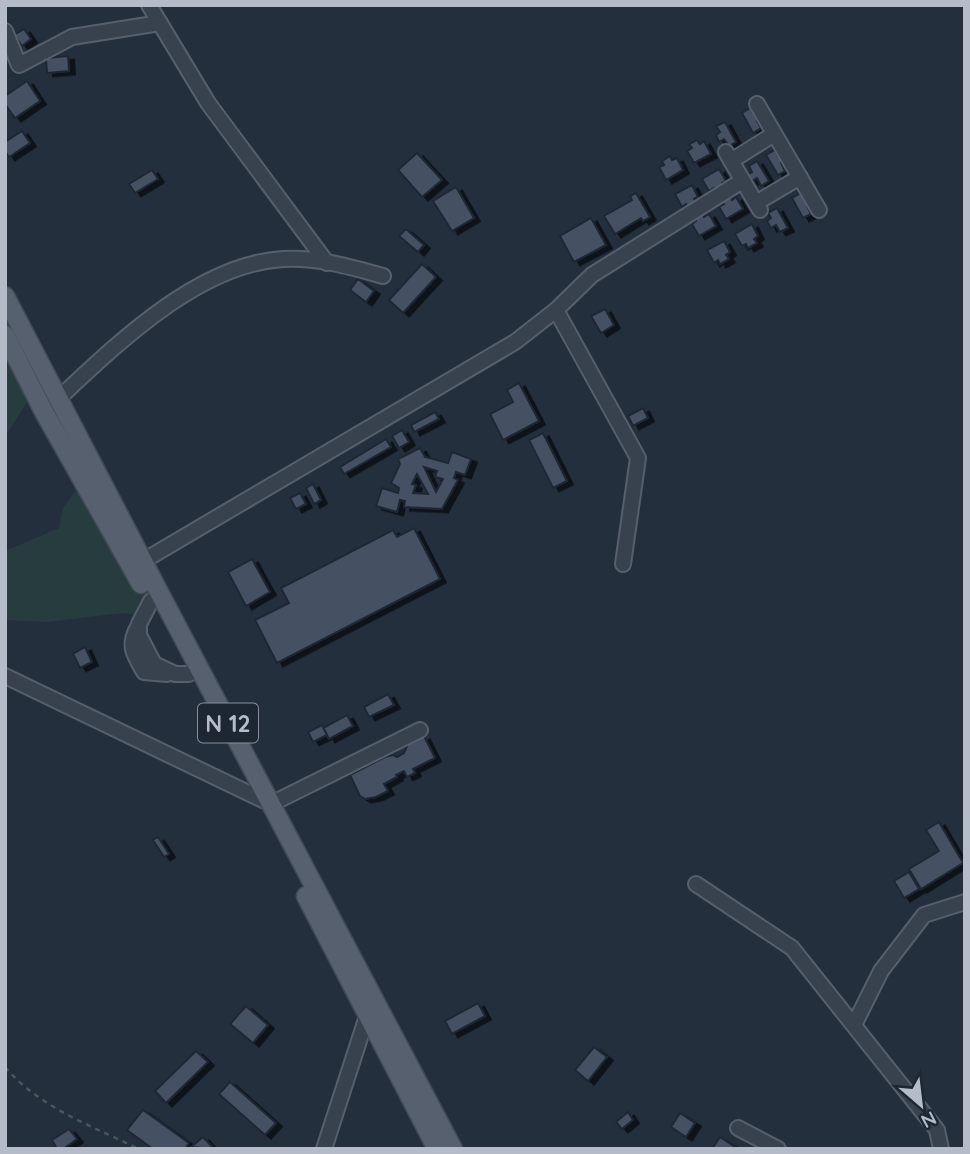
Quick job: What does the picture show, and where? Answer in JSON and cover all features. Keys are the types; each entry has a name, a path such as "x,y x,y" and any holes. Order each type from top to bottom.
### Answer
{"main road":[{"name":"N 12","path":"5,296 370,1007 437,1149"},
{"name":"N 12","path":"5,335 44,412 151,601 182,674 263,800"},
{"name":"N 12","path":"370,1007 453,1149"}],"street":[{"path":"149,5 208,103 327,263"},
{"path":"5,31 19,65 72,37 160,23"},
{"path":"757,104 819,210"},
{"path":"774,134 728,156 742,181 758,207 800,177"},
{"path":"142,561 515,342 556,310 592,275 742,181"},
{"path":"58,399 97,362 173,300 227,271 282,259 339,264 383,276"},
{"path":"556,310 638,458 623,564"},
{"path":"151,601 139,624 139,635 154,664 182,674"},
{"path":"5,676 263,800 420,730"},
{"path":"696,884 792,948 937,1130 941,1149"},
{"path":"854,1025 881,971 924,915 965,902"},
{"path":"324,1149 370,1007"},
{"path":"738,1128 778,1149"}],"path":[{"path":"5,1067 17,1081 49,1104 72,1118 139,1149"}],"green space":[{"path":"5,307 42,378 5,437"},
{"path":"90,471 156,596 144,616 123,613 47,622 5,620 5,551 59,528 63,508"}],"building":[{"path":"24,29 31,39 22,46 14,35"},
{"path":"68,56 69,71 47,73 46,58"},
{"path":"27,81 40,101 15,118 5,104 5,96"},
{"path":"750,108 754,114 758,111 762,118 757,121 761,128 753,133 742,113"},
{"path":"725,122 736,142 729,146 724,139 719,142 716,135 720,132 716,126"},
{"path":"22,131 30,143 9,157 5,151 5,142"},
{"path":"697,140 700,144 704,141 711,154 694,163 687,151 692,148 689,144"},
{"path":"775,150 778,156 783,154 786,160 781,163 785,171 778,175 766,155"},
{"path":"417,153 442,180 422,197 398,170"},
{"path":"670,156 672,160 677,158 683,170 666,180 659,167 664,165 662,161"},
{"path":"757,161 769,181 761,186 757,178 752,181 748,174 752,172 749,166"},
{"path":"719,169 726,181 722,183 724,188 716,192 714,188 709,191 702,179"},
{"path":"152,170 158,179 135,193 129,184"},
{"path":"692,185 698,197 694,199 697,204 688,208 686,204 682,207 675,194"},
{"path":"456,187 474,218 452,231 433,201"},
{"path":"636,193 650,217 643,221 641,218 615,234 604,216 632,200 630,196"},
{"path":"801,193 804,199 808,197 812,203 807,206 811,214 803,218 792,198"},
{"path":"730,196 732,200 736,197 743,209 726,219 719,207 724,204 721,200"},
{"path":"777,208 788,228 780,232 776,225 771,228 767,221 771,218 768,213"},
{"path":"702,213 704,217 709,214 716,226 699,236 692,224 696,221 694,217"},
{"path":"591,218 606,245 574,262 560,236"},
{"path":"752,224 758,236 754,239 757,243 748,248 746,244 742,246 735,234"},
{"path":"406,229 424,245 418,252 399,236"},
{"path":"724,241 730,252 726,255 729,259 720,264 718,260 714,263 707,250"},
{"path":"422,264 436,277 403,313 389,300"},
{"path":"358,279 374,291 366,302 350,290"},
{"path":"605,309 614,325 601,333 591,316"},
{"path":"519,383 539,421 503,440 490,414 513,402 507,390"},
{"path":"643,408 648,418 633,426 628,416"},
{"path":"435,412 439,419 414,432 411,425"},
{"path":"402,430 409,442 399,448 392,436"},
{"path":"543,433 567,481 553,488 529,440"},
{"path":"386,439 391,447 344,474 340,467"},
{"path":"420,448 425,457 448,463 452,452 471,459 465,475 456,472 454,478 458,480 442,509 404,507 405,501 400,500 397,512 376,506 382,488 398,493 399,488 391,483 400,464 398,459","holes":["424,467 437,471 435,477 443,479 436,492","417,474 428,494 413,493 416,485 412,484"]},
{"path":"313,484 321,500 314,504 306,488"},
{"path":"300,493 306,504 296,509 290,498"},
{"path":"414,528 440,579 277,663 255,620 289,603 281,588 393,530 397,537"},
{"path":"252,559 270,592 246,606 228,572"},
{"path":"85,647 92,662 80,668 73,654"},
{"path":"388,694 394,705 369,717 364,707"},
{"path":"347,715 353,726 329,739 323,728"},
{"path":"322,725 327,735 313,742 308,732"},
{"path":"424,736 435,758 413,769 415,773 407,777 404,771 396,775 397,777 384,784 388,791 365,799 360,796 350,775 385,757 397,757 404,753 408,744"},
{"path":"939,822 963,863 921,889 909,869 939,851 926,830"},
{"path":"158,837 169,854 164,857 153,840"},
{"path":"909,872 919,889 904,898 894,881"},
{"path":"478,1003 485,1016 452,1034 445,1021"},
{"path":"246,1006 268,1025 253,1043 230,1024"},
{"path":"594,1047 607,1057 588,1081 575,1070"},
{"path":"196,1051 208,1062 166,1103 155,1091"},
{"path":"230,1082 276,1123 265,1135 219,1094"},
{"path":"143,1110 189,1143 185,1149 153,1149 127,1130"},
{"path":"628,1112 633,1120 622,1129 616,1122"},
{"path":"680,1113 695,1123 686,1137 671,1127"},
{"path":"69,1129 77,1139 63,1149 57,1149 52,1140"},
{"path":"203,1137 214,1149 191,1147"},
{"path":"720,1137 735,1147 734,1149 712,1149"}]}
